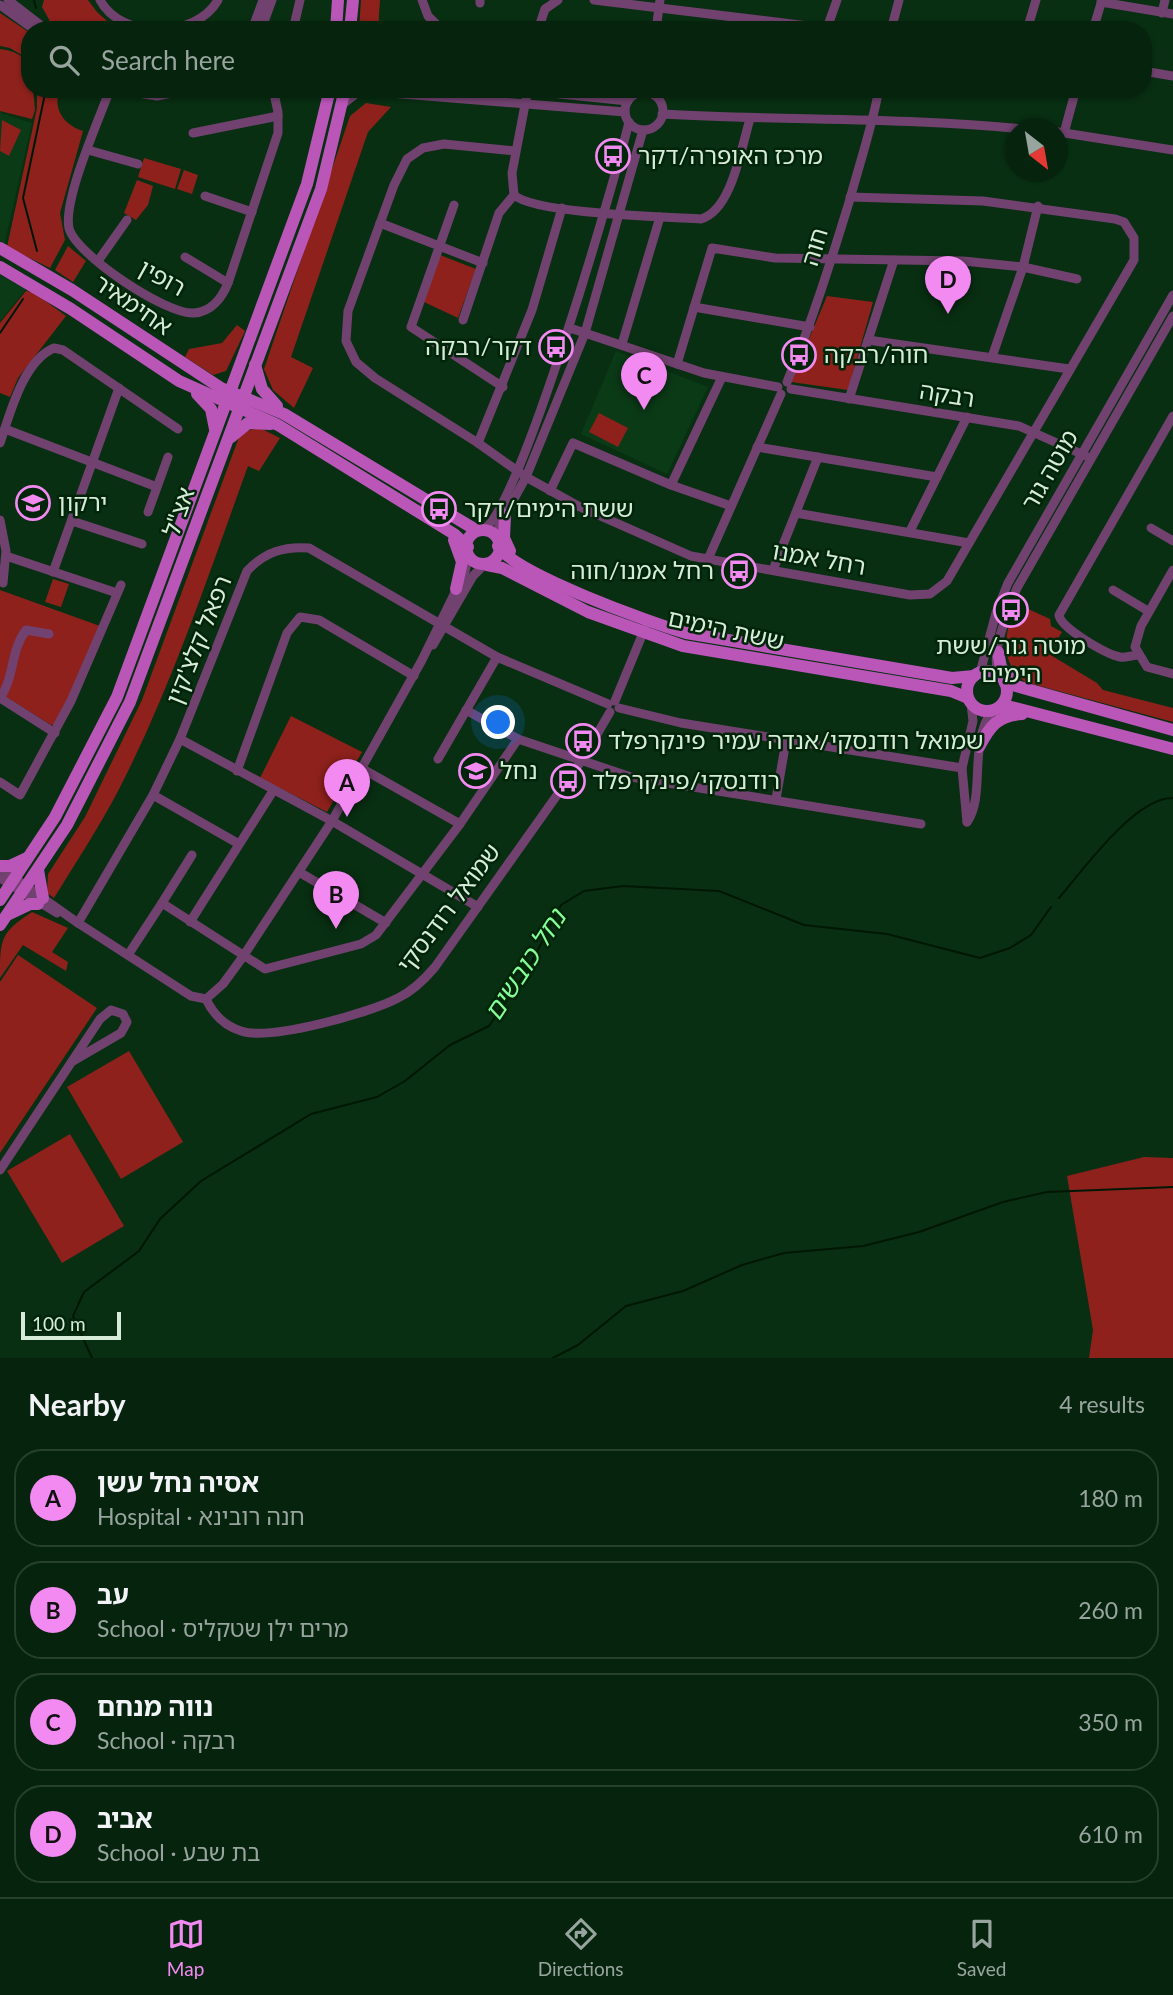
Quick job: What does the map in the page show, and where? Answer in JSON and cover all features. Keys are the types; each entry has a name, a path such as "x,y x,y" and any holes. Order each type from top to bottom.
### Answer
{"main road":[{"path":"337,21 338,0"},
{"path":"351,21 353,0"},
{"name":"אצ\"ל","path":"0,900 9,880 31,856 72,786 117,697 307,184 328,98"},
{"name":"אצ\"ל","path":"3,921 85,793 130,702 321,189 343,98"},
{"name":"אחימאיר","path":"0,248 72,289 213,383 228,397"},
{"name":"אחימאיר","path":"0,267 71,309 179,382 242,402"},
{"path":"255,365 265,395 293,420"},
{"path":"213,383 228,380 240,366"},
{"path":"179,382 207,402 215,418 216,431"},
{"path":"242,402 293,420 480,530 490,531 497,542 495,560 485,566 472,560 468,550 469,537 480,530"},
{"path":"242,402 439,525 468,550"},
{"path":"226,443 235,431 248,423 278,425"},
{"path":"505,514 506,545 519,562"},
{"path":"439,525 451,536 461,553 456,589"},
{"name":"ששת הימים","path":"497,542 519,562 645,628 952,678 977,675"},
{"name":"ששת הימים","path":"485,566 502,568 563,600 697,649 961,693 970,701"},
{"path":"998,652 1005,673 1024,691"},
{"path":"1173,730 1024,691 1002,679 977,675 968,687 970,701 981,710 1034,713 1173,749"},
{"path":"996,709 1006,696 1002,679"},
{"path":"979,747 988,729 999,719 1034,713"},
{"path":"0,867 10,866 31,856"},
{"path":"3,921 30,904 40,901 38,870"}],"street":[{"path":"8,0 35,21"},
{"path":"100,0 119,21"},
{"path":"198,21 205,17 218,0"},
{"path":"255,21 263,0"},
{"path":"264,21 272,0"},
{"path":"295,21 300,0"},
{"path":"422,0 428,16 433,21"},
{"path":"541,21 545,9 558,0"},
{"path":"594,0 659,4 773,21"},
{"path":"703,12 705,0"},
{"path":"830,21 837,0"},
{"path":"893,21 898,0"},
{"path":"1030,21 1036,0"},
{"path":"1162,13 1165,0"},
{"path":"1095,21 1101,1 1173,15"},
{"path":"0,5 22,21"},
{"path":"1152,72 1173,76"},
{"name":"רופין","path":"108,98 69,206 69,225 78,245 98,261 164,305 185,313 195,313 212,306 228,283 274,148 278,116 275,98"},
{"path":"342,105 351,98"},
{"path":"458,98 625,112"},
{"path":"463,320 499,213 514,195 512,173 526,98"},
{"path":"601,98 628,101"},
{"path":"480,530 493,521 516,471 570,328 629,122 625,112 628,101 632,98"},
{"path":"629,122 643,130 654,127 662,114 657,98"},
{"name":"חוה","path":"708,559 810,327 873,120 877,98"},
{"path":"1066,119 1073,98"},
{"path":"662,114 750,119 955,122 1005,127"},
{"path":"193,133 278,116"},
{"path":"514,195 524,202 562,208 701,219 717,212 724,201 750,119"},
{"path":"497,542 505,514 526,477 585,333 643,130"},
{"path":"1068,133 1173,150"},
{"name":"רחל אמנו","path":"515,151 444,144 423,148 407,159 401,168 348,311 345,325 348,351 375,378 478,443 526,477 550,491 691,556 921,596 938,590 947,581 1133,260 1136,243 1131,230 1115,219 1038,206"},
{"path":"88,150 138,164"},
{"path":"205,196 252,212"},
{"path":"850,197 1038,206 1023,267 992,357"},
{"path":"454,205 437,245 411,327 503,387"},
{"path":"478,443 532,310 562,208"},
{"path":"621,344 660,217"},
{"path":"98,261 127,220"},
{"path":"380,223 483,263"},
{"path":"677,364 712,248 775,258 894,260 1023,267 1077,279"},
{"path":"185,257 228,283"},
{"path":"849,399 894,260"},
{"name":"מוטה גור","path":"1002,679 996,669 998,652 1006,616 1017,588 1173,295"},
{"path":"694,307 810,327"},
{"name":"מוטה גור","path":"977,675 1008,583 1173,316"},
{"name":"רבקה","path":"570,328 722,377 1019,426 1086,456"},
{"path":"868,340 1069,369"},
{"path":"0,443 32,369 41,355 54,348 178,429"},
{"path":"671,485 722,377"},
{"path":"53,572 119,388"},
{"path":"1137,655 1114,655 1063,626 1059,615 1173,416"},
{"path":"910,531 967,417"},
{"path":"5,429 93,460 157,487"},
{"path":"550,491 573,443 671,485 731,506"},
{"path":"757,447 937,477"},
{"path":"148,512 168,457"},
{"path":"773,570 818,457"},
{"path":"796,513 969,542"},
{"path":"0,520 6,556 3,583"},
{"path":"72,521 142,544"},
{"path":"1151,528 1173,541"},
{"name":"רפאל קלצ'קין","path":"78,923 153,795 180,739 247,571 267,554 294,547 309,548 497,657 613,706 681,723 962,768"},
{"path":"442,623 465,572 468,550"},
{"path":"0,782 20,795 83,676 119,589 53,572 6,556"},
{"path":"206,999 223,984 243,958 332,821 442,623 473,576 485,566"},
{"path":"1173,570 1148,611 1135,641 1137,655 1147,667 1173,674"},
{"path":"1113,590 1148,611"},
{"path":"237,771 287,633 300,617 319,620 414,676"},
{"name":"שמואל רודנסקי","path":"0,867 9,880 40,901 191,996 206,999 214,1013 226,1024 242,1031 269,1035 383,1005 423,980 582,760 613,706 645,628"},
{"path":"49,634 26,631 20,638 11,666 12,672 0,698 55,733"},
{"path":"438,759 497,657"},
{"path":"970,701 973,721 962,768 967,822 975,806 983,724 996,709"},
{"path":"466,710 518,739 631,776 921,824"},
{"path":"180,739 332,821 478,907"},
{"path":"162,903 243,958 265,969 276,969 370,941 423,875 518,739"},
{"path":"776,799 786,741"},
{"path":"361,768 460,824"},
{"path":"190,922 273,791"},
{"path":"153,795 240,844"},
{"path":"128,955 192,855"},
{"path":"299,872 386,923"},
{"path":"0,1170 105,1013 111,1010 122,1013 127,1022 121,1033 73,1061"}],"shaded area":[{"path":"44,0 88,0 107,21 50,21 42,7"},
{"path":"361,0 380,0 379,21 360,21"},
{"path":"0,13 21,27 21,55 0,46"},
{"path":"0,49 21,56 21,98 34,98 35,110 32,119 0,111"},
{"path":"37,98 58,98 61,115 70,125 83,131 60,213 65,240 50,268 7,247"},
{"path":"366,103 391,107 368,132 291,357 313,368 294,408 273,390 264,369 350,116"},
{"path":"0,113 32,123 4,246 0,243"},
{"path":"2,120 21,130 9,156 0,151"},
{"path":"144,158 181,169 175,189 138,177"},
{"path":"184,170 198,175 192,194 177,189"},
{"path":"137,180 153,186 148,205 136,220 124,213"},
{"path":"68,246 86,261 73,282 55,270"},
{"path":"440,255 476,269 458,318 424,302"},
{"path":"0,275 26,289 0,321"},
{"path":"26,291 33,292 66,316 18,378 10,397 0,393 0,323"},
{"path":"827,296 873,302 848,390 791,382"},
{"path":"237,325 245,331 226,371 213,375 185,357 189,349 222,343"},
{"path":"616,351 708,387 667,474 581,434"},
{"path":"599,413 628,428 618,447 589,432"},
{"path":"260,428 280,438 259,471 248,466 188,632 155,714 110,806 54,898 47,893 48,874 85,817 142,700 239,437 246,431"},
{"path":"53,579 69,584 61,607 45,602"},
{"path":"0,590 100,626 57,724 51,725 0,693"},
{"path":"1015,603 1050,619 1051,626 1062,632 1049,654 1097,683 1103,690 1173,708 1173,722 1025,682 1010,664 1007,655 1007,636"},
{"path":"291,716 362,752 327,812 260,778"},
{"path":"32,912 68,928 52,952 68,962 66,971 23,945 0,978 0,954 4,938 13,926"},
{"path":"18,955 97,1008 0,1153 0,982"},
{"path":"129,1051 183,1142 121,1179 67,1087"},
{"path":"70,1134 124,1226 62,1263 7,1171"},
{"path":"1144,1157 1173,1158 1173,1358 1089,1358 1093,1330 1067,1176"}],"waterway":[{"path":"34,0 36,8"},
{"path":"37,251 23,198 44,98"},
{"path":"0,333 23,299"},
{"name":"נחל כובשים","path":"1059,898 1127,822 1158,801 1173,798"},
{"name":"נחל כובשים","path":"92,1358 73,1316 84,1292 139,1251 160,1219 201,1181 311,1114 377,1097 405,1081 450,1045 489,1026 527,971 561,905 584,891 623,886 719,891 804,925 887,934 980,958 1010,948 1031,935 1051,907"},
{"path":"553,1358 578,1345 626,1306 683,1291 742,1265 784,1253 863,1246 919,1232 1003,1202 1047,1192 1173,1187"}],"place":[{"name":"מרכז האופרה/דקר","path":"613,156"},
{"name":"אביב","path":"948,314"},
{"name":"דקר/רבקה","path":"556,347"},
{"name":"חוה/רבקה","path":"799,355"},
{"name":"נווה מנחם","path":"644,410"},
{"name":"ירקון","path":"33,503"},
{"name":"ששת הימים/דקר","path":"439,509"},
{"name":"רחל אמנו/חוה","path":"739,571"},
{"name":"מוטה גור/ששת הימים","path":"1011,610"},
{"name":"שמואל רודנסקי/אנדה עמיר פינקרפלד","path":"583,741"},
{"name":"נחל","path":"476,771"},
{"name":"רודנסקי/פינקרפלד","path":"568,781"},
{"name":"אסיה נחל עשן","path":"347,817"},
{"name":"עב","path":"336,929"}]}
